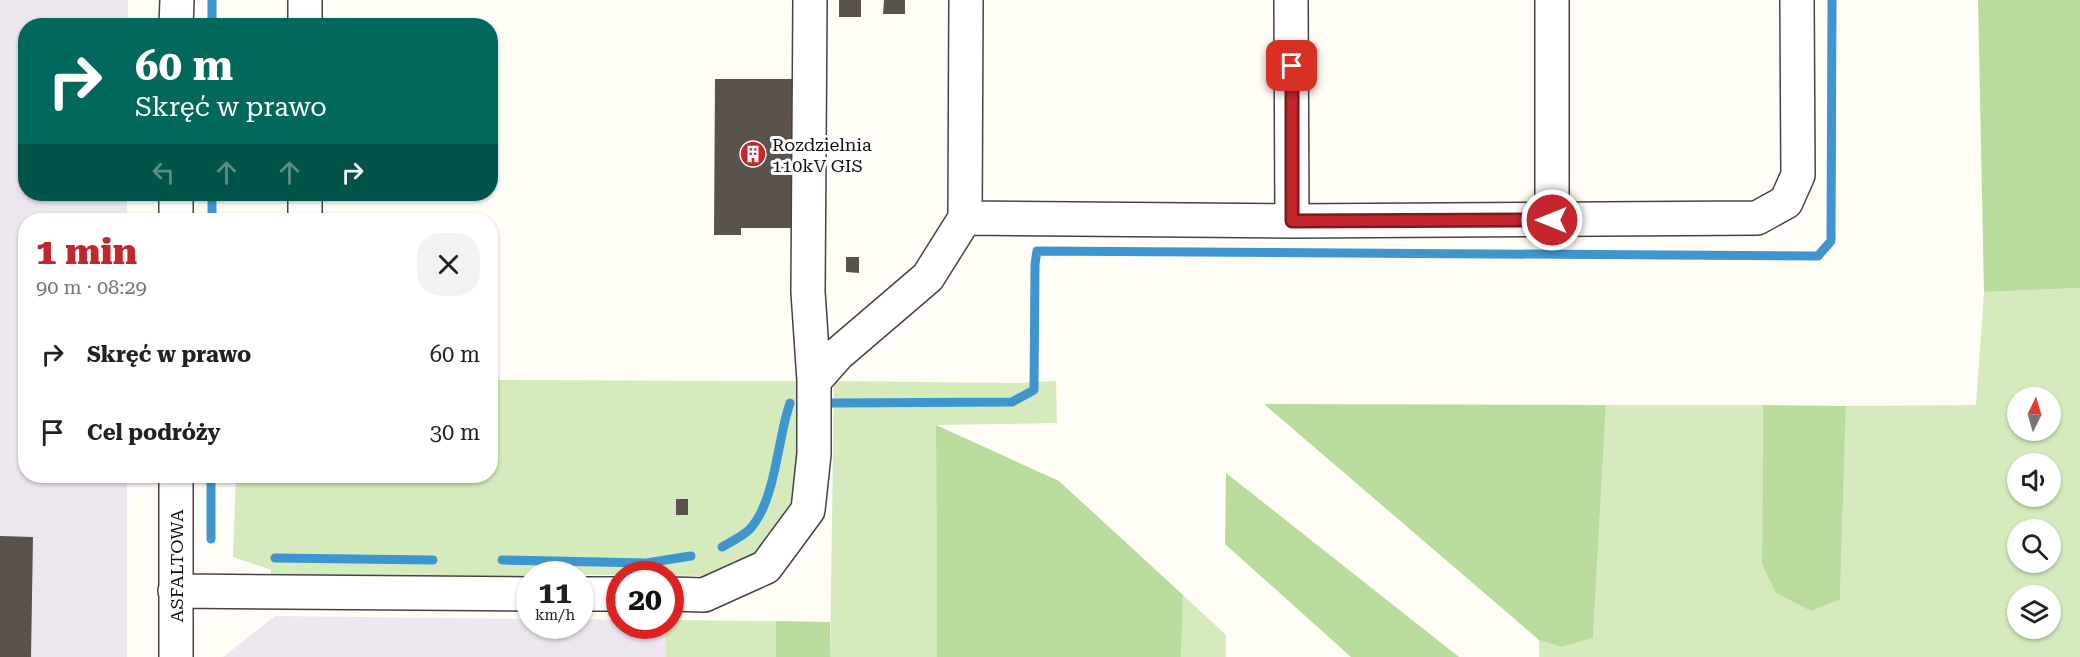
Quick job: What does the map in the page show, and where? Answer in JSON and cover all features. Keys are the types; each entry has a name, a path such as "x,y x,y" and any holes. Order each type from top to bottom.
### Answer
{"street":[{"path":"177,0 177,18"},
{"path":"305,0 305,18"},
{"path":"684,594 704,595 766,567 808,510 814,454 814,381 808,292 810,0"},
{"path":"814,381 838,354 928,277 965,218 966,0"},
{"path":"1291,0 1292,221"},
{"path":"1552,0 1552,220"},
{"path":"965,218 1292,221 1757,218 1786,202 1798,175 1797,0"},
{"name":"ASFALTOWA","path":"176,483 176,657"},
{"path":"175,591 516,594"}],"shaded area":[{"path":"0,0 128,0 128,18 18,18 18,201 127,201 127,213 18,213 18,483 127,483 127,657 0,657"},
{"path":"275,616 516,619 516,639 594,639 594,619 606,620 606,639 666,639 666,657 223,657"}],"green space":[{"path":"1978,0 2080,0 2080,288 1984,292"},
{"path":"2080,288 2080,657 1539,657 1539,640 1561,647 1593,638 1606,405 1763,405 1762,564 1840,598 1846,406 1976,405 1984,292"},
{"path":"498,380 797,381 801,480 786,522 768,546 739,569 712,576 684,576 684,561 606,561 606,575 594,575 594,561 516,561 516,577 271,579 271,570 233,557 236,483 498,483"},
{"path":"834,381 1017,383 1056,381 1057,423 936,425 937,657 830,657"},
{"path":"1264,404 1606,405 1593,638 1561,647 1539,640"},
{"path":"1763,405 1846,406 1840,599 1811,611 1776,593 1762,564"},
{"path":"936,425 1059,481 1183,595 1181,657 937,657"},
{"path":"1226,473 1459,657 1351,657 1225,544"},
{"path":"1183,595 1226,635 1226,657 1181,657"},
{"path":"684,620 776,621 776,657 666,657 666,639 684,639"},
{"path":"776,621 830,622 830,657 776,657"}],"building":[{"path":"839,0 861,0 861,17 839,17"},
{"path":"884,0 905,0 905,14 883,14"},
{"name":"Rozdzielnia 110kV GIS","path":"715,79 792,79 792,228 741,228 741,235 714,235"},
{"path":"846,257 859,257 859,273 846,272"},
{"path":"676,499 688,499 688,515 676,515"},
{"path":"0,536 33,537 31,657 0,657"}],"waterway":[{"path":"212,0 212,18"},
{"path":"832,403 1012,402 1034,390 1037,251 1818,256 1831,241 1832,0"},
{"path":"212,201 212,213"},
{"path":"722,547 747,532 759,517 771,486 790,403"},
{"path":"211,483 211,539"},
{"path":"502,560 646,563 691,556"},
{"path":"275,558 433,560"}],"place":[{"name":"Rozdzielnia 110kV GIS","path":"753,154"}],"route":[{"path":"1292,66 1292,221 1552,220"}]}
